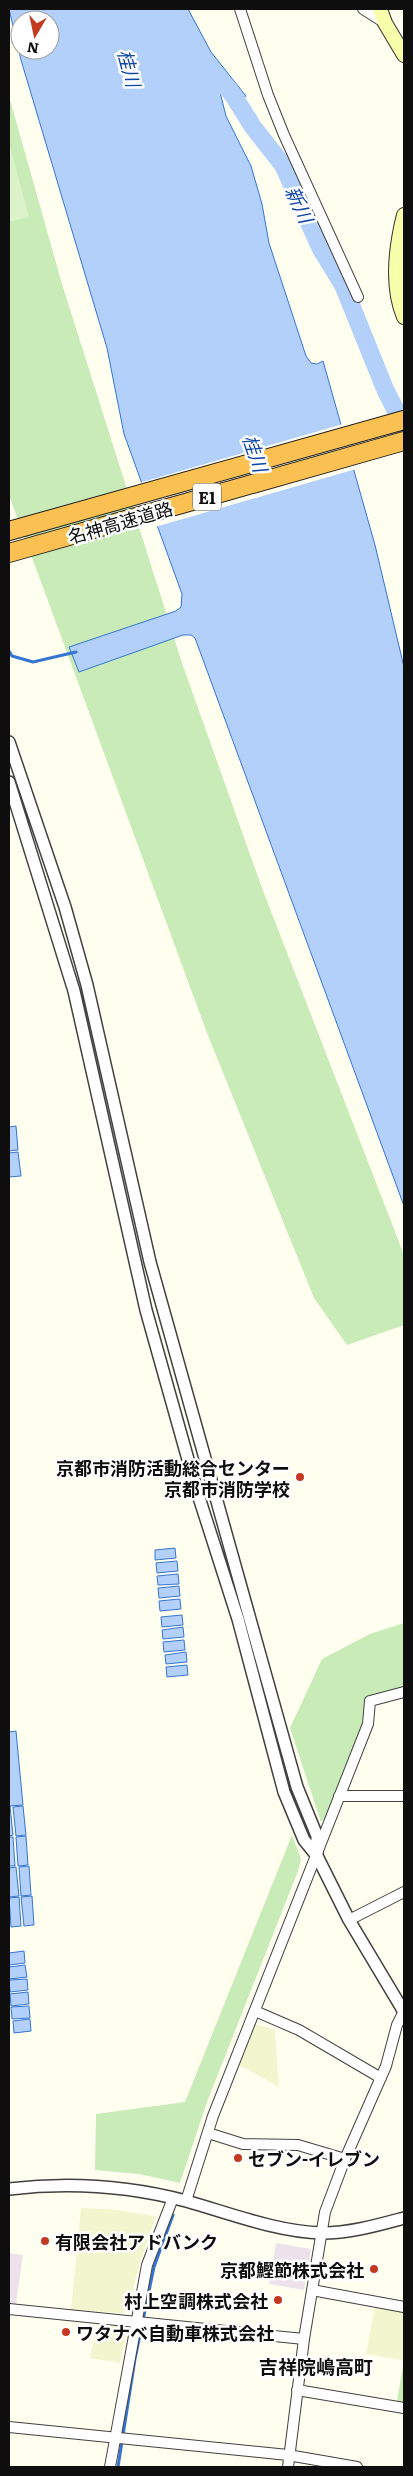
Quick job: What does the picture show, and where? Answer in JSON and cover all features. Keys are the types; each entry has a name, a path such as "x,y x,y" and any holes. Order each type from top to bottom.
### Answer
{"highway":[{"name":"名神高速道路","path":"9,531 404,420"},
{"name":"名神高速道路","path":"9,553 404,441"}],"main road":[{"path":"380,9 385,23 404,55"},
{"path":"404,215 400,234 396,281 404,317"}],"street":[{"path":"240,9 281,127 358,297"},
{"path":"363,9 385,23"},
{"path":"9,742 65,907 87,985 150,1262 297,1787 317,1836 317,1856"},
{"path":"9,782 74,991 146,1310 196,1488 238,1619 284,1792 304,1840 317,1856 349,1920 404,2011 397,2025 392,2047 381,2078 345,2160 325,2212 304,2339 288,2467"},
{"path":"97,1092 112,1089"},
{"path":"186,2201 208,2133 368,1724 370,1701 404,1692"},
{"path":"339,1796 404,1796"},
{"path":"349,1920 404,1892"},
{"path":"255,2011 299,2030 381,2078"},
{"path":"208,2133 243,2144 298,2145 345,2160"},
{"path":"9,2189 60,2186 112,2187 186,2201 276,2226 322,2233 368,2228 404,2218"},
{"path":"110,2467 147,2265 173,2198"},
{"path":"312,2290 404,2307"},
{"path":"9,2309 304,2339"},
{"path":"297,2390 404,2408"},
{"path":"9,2427 288,2455 357,2467"}],"shaded area":[{"path":"276,2243 311,2249 304,2290 269,2284"},
{"path":"9,2253 23,2255 16,2304 9,2303"}],"green space":[{"path":"9,96 62,284 182,663 262,888 404,1255 404,1325 347,1345 314,1298 207,1033 9,495"},
{"path":"9,143 29,217 9,222"},
{"path":"404,1623 404,1686 365,1699 362,1727 325,1818 321,1822 290,1728 322,1659 370,1634"},
{"path":"292,1835 301,1859 298,1871 207,2102 180,2183 139,2174 95,2170 96,2114 185,2102"},
{"path":"255,2024 275,2030 279,2087 239,2065"},
{"path":"81,2208 109,2209 156,2216 139,2265 129,2306 123,2313 71,2310"},
{"path":"375,2306 404,2311 403,2360 366,2354"},
{"path":"97,2324 117,2326 126,2334 120,2363 90,2358"},
{"path":"404,2361 404,2403 397,2401"}],"water":[{"name":"桂川","path":"9,9 188,9 211,52 246,96 231,103 226,92 220,92 226,116 251,166 262,204 269,243 306,356 311,363 317,364 323,361 375,545 404,667 404,1206 195,638 191,635 183,635 79,672 69,647 176,611 181,607 182,594 124,434 107,348 21,60 60,60 60,10 10,10 10,13"},
{"path":"16,1126 18,1150 9,1151 9,1127"},
{"path":"18,1152 21,1176 9,1177 9,1153"},
{"path":"175,1548 176,1558 155,1560 155,1550"},
{"path":"177,1561 178,1571 157,1573 156,1563"},
{"path":"178,1574 179,1584 158,1585 157,1576"},
{"path":"179,1586 180,1596 159,1598 158,1588"},
{"path":"180,1599 181,1609 160,1611 159,1601"},
{"path":"182,1615 183,1625 162,1627 161,1617"},
{"path":"183,1627 184,1637 163,1639 162,1630"},
{"path":"184,1640 185,1650 164,1652 163,1642"},
{"path":"186,1652 187,1662 166,1664 165,1655"},
{"path":"187,1665 188,1675 167,1677 166,1667"},
{"path":"16,1731 23,1805 10,1806 13,1835 9,1836 9,1732"},
{"path":"23,1806 26,1835 16,1836 13,1807"},
{"path":"26,1836 28,1865 18,1866 16,1837"},
{"path":"9,1837 13,1837 15,1866 9,1866"},
{"path":"29,1866 31,1895 21,1896 19,1867"},
{"path":"16,1867 19,1896 9,1897 9,1868"},
{"path":"32,1896 34,1925 24,1926 21,1897"},
{"path":"19,1897 21,1926 11,1927 9,1898"},
{"path":"24,1951 25,1963 9,1965 9,1953"},
{"path":"25,1965 27,1977 9,1979 9,1967"},
{"path":"27,1979 28,1990 10,1992 9,1980"},
{"path":"28,1992 29,2004 11,2006 10,1994"},
{"path":"29,2006 30,2018 12,2019 11,2007"},
{"path":"30,2019 31,2031 14,2033 13,2021"}],"pier":[{"path":"343,424 356,469 155,527 139,483"}],"waterway":[{"name":"新川","path":"220,85 227,87 253,127 283,165 321,249 343,285 385,389 404,427"},
{"path":"9,651 12,656 33,662 76,652"},
{"path":"118,2467 135,2359 154,2267 173,2215"}],"place":[{"name":"京都市消防活動総合センター 京都市消防学校","path":"300,1477"},
{"name":"セブン-イレブン","path":"238,2158"},
{"name":"有限会社アドバンク","path":"45,2241"},
{"name":"京都鰹節株式会社","path":"374,2269"},
{"name":"村上空調株式会社","path":"278,2300"},
{"name":"ワタナベ自動車株式会社","path":"66,2332"}],"district":[{"name":"吉祥院嶋高町","path":"316,2366"}]}
